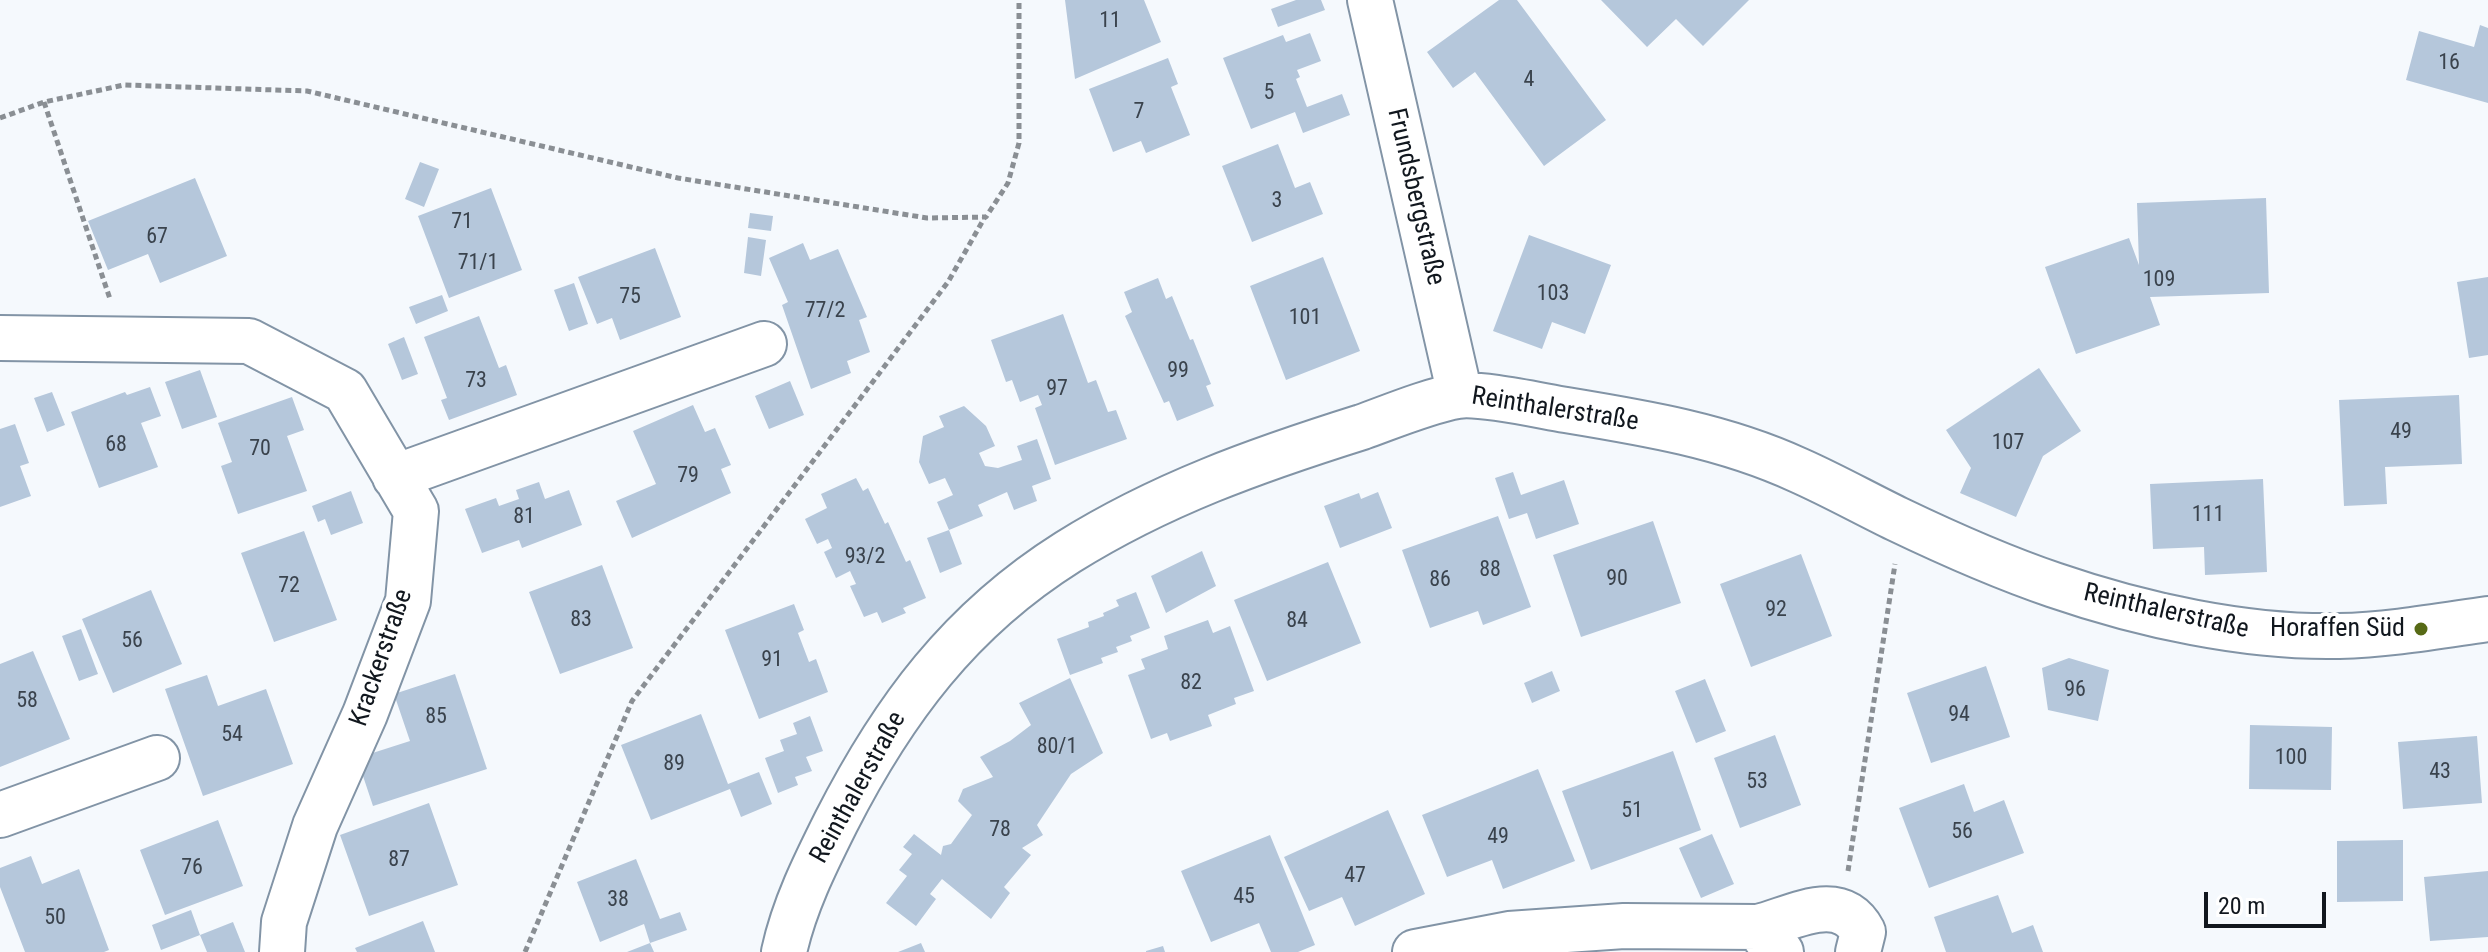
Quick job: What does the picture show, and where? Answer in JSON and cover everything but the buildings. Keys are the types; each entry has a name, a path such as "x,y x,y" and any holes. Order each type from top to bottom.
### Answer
{"street":[{"name":"Frundsbergstraße","path":"1370,0 1460,395"},
{"name":"Krackerstraße","path":"0,338 249,341 345,391 416,511 408,601 365,714 315,826 284,922 282,952"},
{"path":"395,477 764,344"},
{"name":"Reinthalerstraße","path":"784,952 789,930 814,867 862,770 913,693 969,629 1028,580 1112,524 1187,488 1261,459 1460,395 1688,431 1796,469 1999,564 2103,600 2185,619 2266,633 2339,636 2488,619"},
{"path":"0,815 157,758"},
{"path":"1415,952 1509,934 1624,926 1770,940 1812,911 1842,911 1856,919 1863,932 1858,952"}],"path":[{"path":"525,952 632,701 948,282 1008,183 1019,143 1019,0"},
{"path":"0,118 44,102 124,85 307,91 678,178 927,218 986,217"},
{"path":"44,102 123,339"},
{"path":"1842,911 1902,521"}],"place":[{"name":"Horaffen Süd","path":"2421,629"}]}
